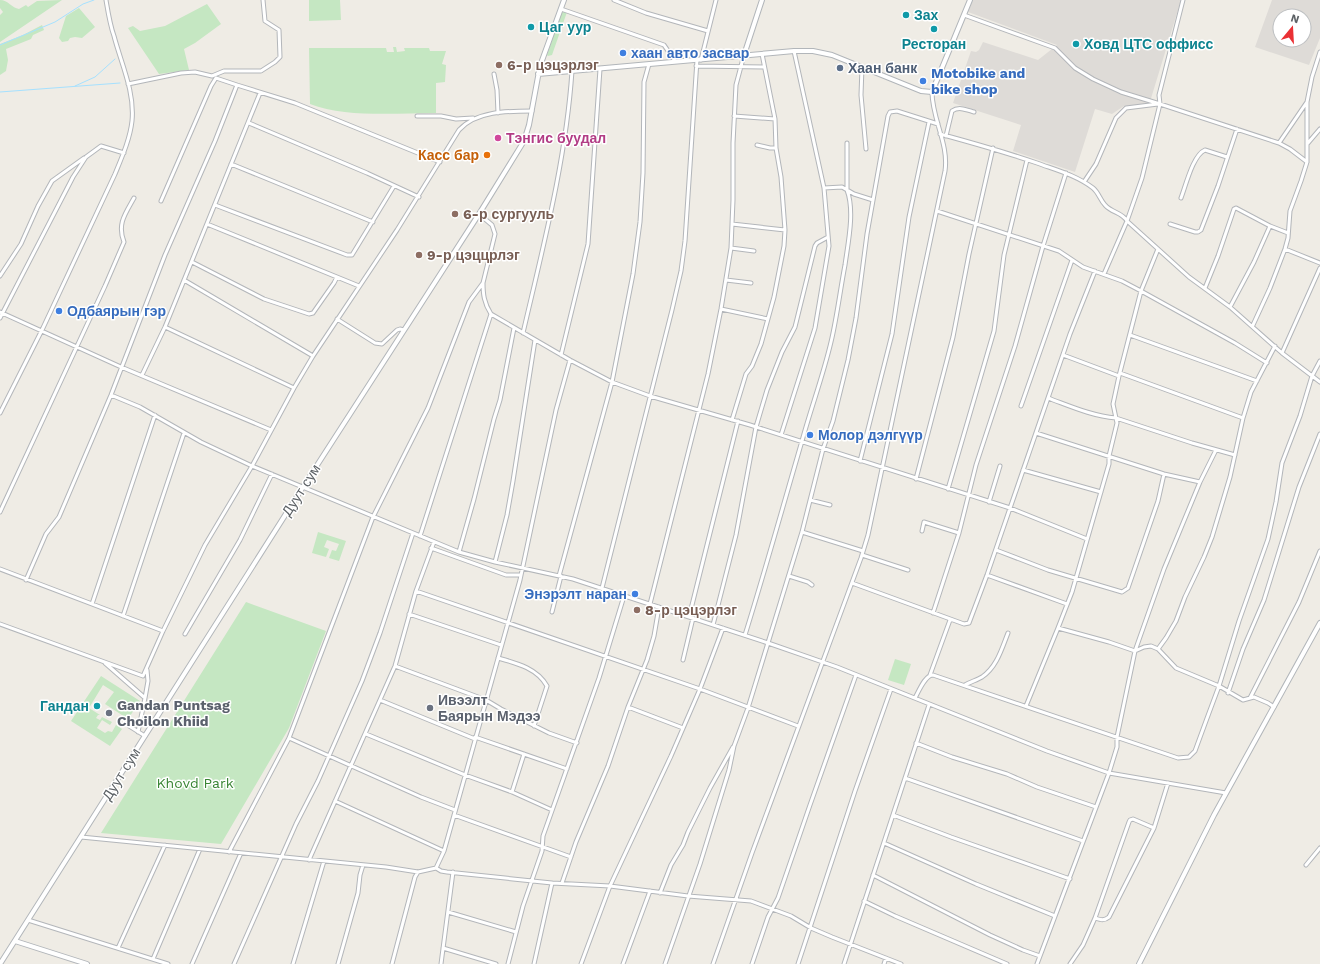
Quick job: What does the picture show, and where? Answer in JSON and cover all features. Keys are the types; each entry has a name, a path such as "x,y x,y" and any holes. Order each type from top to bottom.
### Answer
{"main road":[{"name":"Дуут сум","path":"0,964 303,487 479,214 524,141 532,110 538,74 564,0"},
{"path":"744,55 762,0"},
{"path":"538,74 744,55 813,51 824,53 862,67 921,91 932,92 970,0"},
{"path":"1139,964 1226,793 1320,623"},
{"path":"15,941 87,964"}],"street":[{"path":"0,413 42,330 124,153 132,120 128,84 114,36 106,0"},
{"path":"161,201 214,77 224,71 261,71 278,59 280,48 279,30 265,21 263,0"},
{"path":"614,0 646,12 708,31"},
{"path":"602,588 675,298 683,255 696,66 708,31 716,0"},
{"path":"1104,274 1127,221 1142,178 1160,104 1159,96 1183,0"},
{"path":"561,9 664,45 675,61"},
{"path":"964,15 1055,48 1076,68 1093,79 1121,92 1279,143 1290,149 1307,162"},
{"path":"780,435 814,328 829,246 824,188 794,51"},
{"path":"1253,326 1286,249 1290,211 1302,181 1307,162 1307,102 1312,77 1320,52"},
{"path":"732,420 746,374 752,366 758,352 768,318 784,246 785,230 781,177 776,148 774,119 762,54"},
{"path":"650,604 708,374 726,280 731,248 736,85 744,55"},
{"path":"552,612 560,576 612,382 633,274 640,222 643,166 644,82 649,64"},
{"path":"696,66 764,67"},
{"path":"862,67 861,96 866,149"},
{"path":"561,355 588,244 600,69"},
{"path":"523,334 558,181 571,98 572,71"},
{"path":"128,84 181,73 195,72 260,93 295,102 440,162"},
{"path":"494,74 497,90 498,113"},
{"path":"26,580 46,534 59,517 111,394 165,255 215,141 237,85"},
{"path":"714,964 798,726 863,553 868,535 946,163 933,106 932,92"},
{"path":"142,375 165,327 260,93"},
{"path":"1279,143 1307,102"},
{"path":"1084,182 1096,164 1116,118 1126,108 1160,104"},
{"path":"946,136 952,111 962,109 974,112"},
{"path":"417,116 442,116 456,119 475,118 498,113 532,110"},
{"path":"665,964 700,864 729,770 734,746 748,708 789,576 823,449 833,421 848,360 856,318 873,200 890,112 894,110 938,124"},
{"path":"734,116 774,119"},
{"path":"0,624 144,676 163,631 205,545 252,466 294,388 313,356 419,197 459,130 464,124 475,118"},
{"path":"860,461 892,334 909,218 929,122"},
{"path":"249,123 419,197"},
{"path":"1308,143 1320,129"},
{"path":"1170,224 1195,232 1201,230 1237,130"},
{"path":"940,134 994,148 1066,173 1084,182 1098,193 1104,205 1109,209 1122,214 1127,221 1189,277 1230,307 1282,353 1320,382"},
{"path":"745,635 778,527 801,442 825,363 834,326 848,244 850,217 850,196 847,190 847,143"},
{"path":"757,145 776,148"},
{"path":"0,276 21,244 38,206 52,181 75,163 101,146 124,153"},
{"path":"916,479 953,337 976,224 994,148"},
{"path":"1181,198 1197,155 1205,150 1227,157"},
{"path":"0,318 1,312 73,177 86,156"},
{"path":"948,489 994,331 1004,255 1027,160"},
{"path":"231,164 373,222"},
{"path":"933,613 959,533 976,465 1015,346 1043,246 1066,173"},
{"path":"215,205 347,255 352,255 394,186"},
{"path":"824,188 842,187 854,194 873,200"},
{"path":"0,512 124,242 121,234 121,222 134,198"},
{"path":"1205,288 1234,209 1236,208 1270,226 1288,233"},
{"path":"937,211 1059,251 1083,267 1122,281 1141,291 1235,343 1267,363"},
{"path":"479,214 492,224 495,234 483,283 483,296 487,308 491,314 570,360 612,382 650,396 738,421 1010,508 1087,539"},
{"path":"207,224 359,286"},
{"path":"732,224 785,230"},
{"path":"1230,307 1254,262 1270,226"},
{"path":"713,625 736,535 756,427 767,390 782,352 795,327 815,246 817,243 828,237"},
{"path":"731,248 754,250"},
{"path":"1026,706 1058,628 1076,579 1109,464 1109,456 1117,423 1113,404 1119,374 1141,291 1158,249"},
{"path":"1286,249 1320,263"},
{"path":"1021,406 1072,260"},
{"path":"192,262 264,299 309,314 313,313 337,277"},
{"path":"1282,353 1320,268"},
{"path":"852,583 950,620 964,624 969,623 996,550 1063,356 1095,271"},
{"path":"184,280 313,356"},
{"path":"726,280 751,283"},
{"path":"229,852 289,738 373,516 428,408 469,302 483,283"},
{"path":"721,309 768,318"},
{"path":"1,312 121,366 271,430"},
{"path":"420,536 491,314"},
{"path":"337,320 379,344 382,344 396,330 404,330"},
{"path":"165,327 294,388"},
{"path":"458,552 474,499 500,400 514,328"},
{"path":"1130,335 1257,381"},
{"path":"495,562 512,488 535,340"},
{"path":"1158,649 1176,621 1212,537 1251,392 1267,363 1274,346"},
{"path":"1063,356 1119,374 1243,418"},
{"path":"436,868 444,850 521,576 556,410 570,360"},
{"path":"930,675 965,685 1178,758 1189,757 1195,751 1219,686 1239,621 1268,539 1282,463 1300,416 1312,376 1320,361"},
{"path":"111,394 140,407 201,442 252,466 458,552 495,562 560,576 602,588 745,635 822,662 1047,751 1109,773 1226,793"},
{"path":"1048,398 1103,417 1116,418 1235,455"},
{"path":"92,604 155,415"},
{"path":"683,660 691,618 738,421"},
{"path":"123,616 184,433"},
{"path":"1036,433 1164,474 1200,482"},
{"path":"1228,693 1248,636 1264,600 1299,487 1320,434"},
{"path":"1037,964 1109,773 1117,747 1117,737 1135,651 1164,569 1200,482 1216,450"},
{"path":"989,502 1000,466"},
{"path":"1023,470 1100,492"},
{"path":"185,634 240,540 272,474"},
{"path":"996,550 1048,570 1122,592 1128,588 1158,501 1164,474"},
{"path":"810,500 830,505"},
{"path":"922,531 924,522 959,533"},
{"path":"802,532 908,570"},
{"path":"234,964 281,857 329,756 359,688 380,633 413,533"},
{"path":"310,860 395,666 416,591 434,542"},
{"path":"431,548 506,575 521,576"},
{"path":"1250,698 1299,602 1320,551"},
{"path":"0,569 163,631"},
{"path":"987,575 1067,604"},
{"path":"789,576 808,582 812,585"},
{"path":"416,591 700,689 798,726"},
{"path":"508,964 516,932 542,851 543,836 577,743 624,596"},
{"path":"562,883 608,766 628,707 643,670 654,636 659,607"},
{"path":"409,614 501,645"},
{"path":"914,698 921,689 927,677 930,675 950,620"},
{"path":"581,964 610,886 683,728 700,689 723,628"},
{"path":"1058,628 1135,651 1144,647 1152,646 1158,649 1176,668 1219,686 1228,693 1243,700 1254,697 1274,707"},
{"path":"965,685 982,677 996,663 1008,633"},
{"path":"498,658 531,670 543,679 547,686 534,726"},
{"path":"102,661 145,698"},
{"path":"395,666 486,700 534,726 577,743"},
{"path":"138,732 148,681 146,669"},
{"path":"752,964 768,917 778,898 856,675"},
{"path":"798,964 855,791 891,689"},
{"path":"380,700 475,738 567,769"},
{"path":"844,964 929,705"},
{"path":"628,707 683,728"},
{"path":"129,726 145,736"},
{"path":"366,734 465,775 512,792 552,810"},
{"path":"289,738 421,797 455,810"},
{"path":"916,743 952,757 1007,774 1037,787 1096,807"},
{"path":"660,893 671,865 683,845 710,788 734,746"},
{"path":"512,792 524,754"},
{"path":"905,778 1083,841"},
{"path":"1095,918 1105,920 1108,917 1154,828 1168,783"},
{"path":"335,801 444,850"},
{"path":"454,815 571,857"},
{"path":"893,815 1070,879"},
{"path":"1070,964 1083,945 1095,918 1130,820 1133,819 1154,828"},
{"path":"81,837 364,865 418,872 436,868 453,872 532,881 610,886 688,896 751,900 791,916 811,928 900,964"},
{"path":"884,843 976,884 1056,916"},
{"path":"118,948 164,845"},
{"path":"1306,866 1320,848"},
{"path":"153,959 200,849"},
{"path":"192,964 241,853"},
{"path":"293,964 324,861"},
{"path":"338,964 358,892 360,875 364,865"},
{"path":"392,964 415,877 418,872"},
{"path":"441,964 453,872"},
{"path":"873,875 990,935 1040,956"},
{"path":"534,964 552,883"},
{"path":"623,964 650,891"},
{"path":"864,901 894,916 1007,964"},
{"path":"448,912 516,932"},
{"path":"28,920 168,964"},
{"path":"443,948 496,964"},
{"path":"884,964 886,958"}],"shaded area":[{"path":"973,0 1181,0 1149,105 1124,106 1112,114 1095,109 1075,172 1013,151 1021,125 953,103 971,51 976,52 979,50 983,42 1038,60 1057,45 968,12"},
{"path":"1272,0 1320,0 1320,38 1309,65 1255,47"}],"green space":[{"path":"0,0 3,0 19,9 26,5 28,7 37,1 62,0 0,42 0,15 3,12 0,8"},
{"path":"309,0 340,0 341,20 309,21"},
{"path":"207,4 221,24 184,49 189,70 159,74 128,28 133,26 140,31 165,26"},
{"path":"79,8 95,27 82,38 70,38 68,41 62,42 59,38 66,16"},
{"path":"562,11 567,12 552,55 548,56 547,55"},
{"path":"42,25 44,30 33,35 31,39 6,49 8,60 6,71 0,75 0,44 23,35"},
{"path":"393,47 396,47 397,52 405,51 404,48 429,48 430,51 446,51 442,64 446,65 445,82 436,83 436,113 355,113 310,104 309,48 386,48 387,52 394,52"},
{"path":"318,532 346,541 339,561 329,558 332,550 336,551 339,544 327,540 324,547 329,549 326,557 312,553"},
{"name":"Khovd Park","path":"246,602 326,631 289,728 221,844 101,833"},
{"path":"895,659 911,664 904,685 888,680"},
{"path":"101,676 140,701 128,719 105,704 114,692 103,685 89,708 100,715 96,718 100,720 102,717 112,722 110,725 102,720 97,728 105,733 108,731 112,732 116,725 122,729 110,746 71,721"}],"waterway":[{"path":"0,45 55,22 83,4 94,0"},
{"path":"75,86 95,77 115,59"},
{"path":"0,92 120,83"}],"place":[{"name":"Зах","path":"906,15"},
{"name":"Цаг уур","path":"531,27"},
{"name":"Ресторан","path":"934,29"},
{"name":"Ховд ЦТС оффисс","path":"1076,44"},
{"name":"хаан авто засвар","path":"623,53"},
{"name":"6-р цэцэрлэг","path":"499,65"},
{"name":"Хаан банк","path":"840,68"},
{"name":"Motobike and bike shop","path":"923,81"},
{"name":"Тэнгис буудал","path":"498,138"},
{"name":"Касс бар","path":"487,155"},
{"name":"6-р сургууль","path":"455,214"},
{"name":"9-р цэццрлэг","path":"419,255"},
{"name":"Одбаярын гэр","path":"59,311"},
{"name":"Молор дэлгүүр","path":"810,435"},
{"name":"Энэрэлт наран","path":"635,594"},
{"name":"8-р цэцэрлэг","path":"637,610"},
{"name":"Гандан","path":"97,706"},
{"name":"Ивээлт Баярын Мэдээ","path":"430,708"},
{"name":"Gandan Puntsag Choilon Khiid","path":"109,713"}]}
